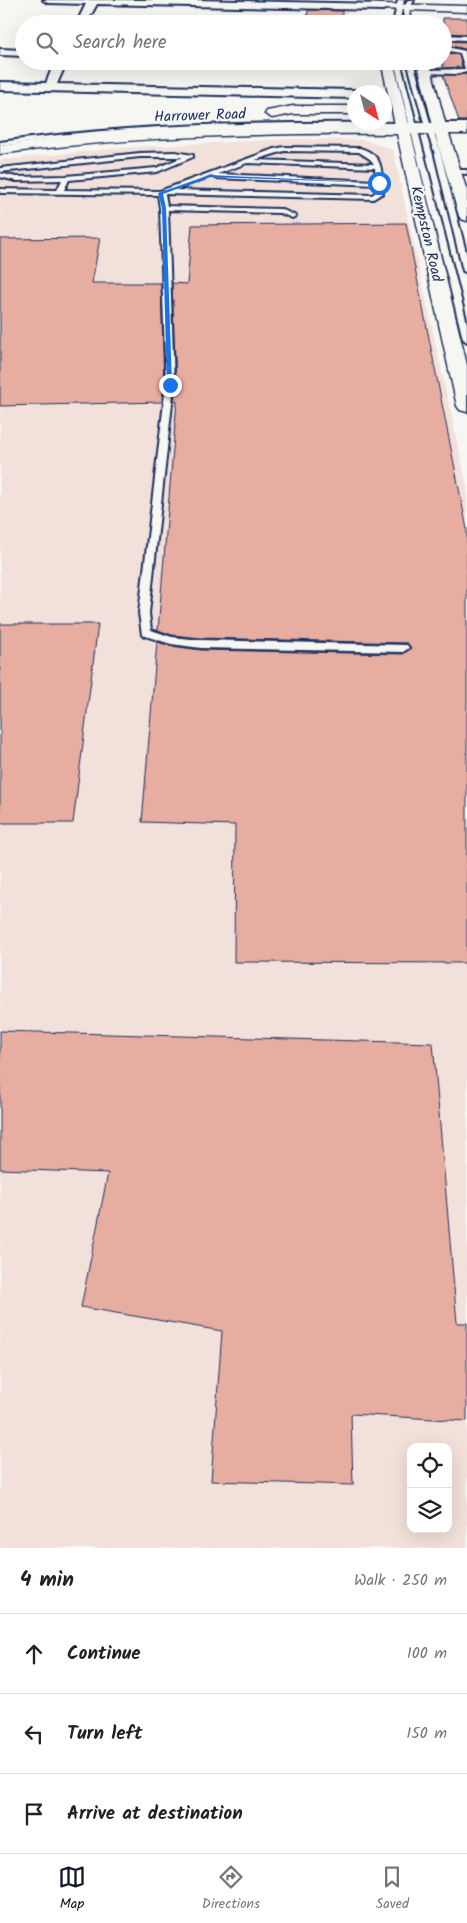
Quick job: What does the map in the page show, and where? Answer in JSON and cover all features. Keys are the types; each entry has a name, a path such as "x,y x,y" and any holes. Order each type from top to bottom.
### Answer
{"main road":[{"path":"384,4 410,4 467,9"},
{"name":"Kempston Road","path":"388,70 389,85"},
{"name":"Kempston Road","path":"424,70 418,121 467,406"},
{"name":"Kempston Road","path":"392,105 418,121 460,172 467,216"},
{"path":"272,114 293,110 347,110"},
{"name":"Harrower Road","path":"0,132 129,120 272,114 347,114"},
{"path":"418,121 467,114"},
{"path":"418,121 467,130"},
{"name":"Harrower Road","path":"0,150 89,138 175,132 418,121"}],"street":[{"path":"48,0 384,4"},
{"path":"85,15 93,1"},
{"path":"0,52 15,53"},
{"path":"50,87 57,70"},
{"path":"0,86 347,94"}],"lane":[{"path":"402,15 410,4"},
{"path":"452,37 467,38"},
{"path":"444,70 458,72 467,69 463,52 452,50"},
{"path":"400,70 418,121 447,186 467,271"},
{"path":"411,70 418,121 467,339"},
{"path":"0,143 80,134 165,128 467,119"},
{"path":"0,143 75,132 165,125 347,120"},
{"path":"392,120 467,125"},
{"path":"0,191 373,197 380,193 376,158 371,154 360,150 281,149 163,193"},
{"path":"0,170 131,155 176,154 191,156 158,170 66,178 16,179 0,175"},
{"path":"244,162 377,166"},
{"path":"210,176 379,183"},
{"path":"60,191 66,178"},
{"path":"163,193 170,385 144,613 146,632 171,640 201,644 403,648"},
{"path":"164,208 281,211 292,216"}],"shaded area":[{"path":"287,139 364,140 393,150 467,487 467,1548 0,1548 0,160 122,148"}],"building":[{"path":"308,10 342,11 342,15 308,15"},
{"path":"452,18 467,18 467,34 452,33"},
{"path":"452,41 467,42 467,52 465,49 452,46"},
{"path":"452,54 459,55 462,67 452,68"},
{"path":"467,74 467,121 459,121 443,75"},
{"path":"406,223 467,529 467,963 234,962 235,825 142,822 157,642 201,650 403,654 411,648 407,643 201,638 172,635 158,630 177,401 174,401 176,385 172,283 187,284 192,225"},
{"path":"100,238 92,283 161,283 164,385 162,402 0,406 0,239"},
{"path":"0,624 98,624 73,823 0,823"},
{"path":"0,1031 433,1043 457,1323 467,1323 467,1421 351,1414 353,1485 211,1481 222,1331 81,1307 108,1173 0,1169"}],"route":[{"path":"170,385 164,208 161,193 210,176 379,183"}]}
